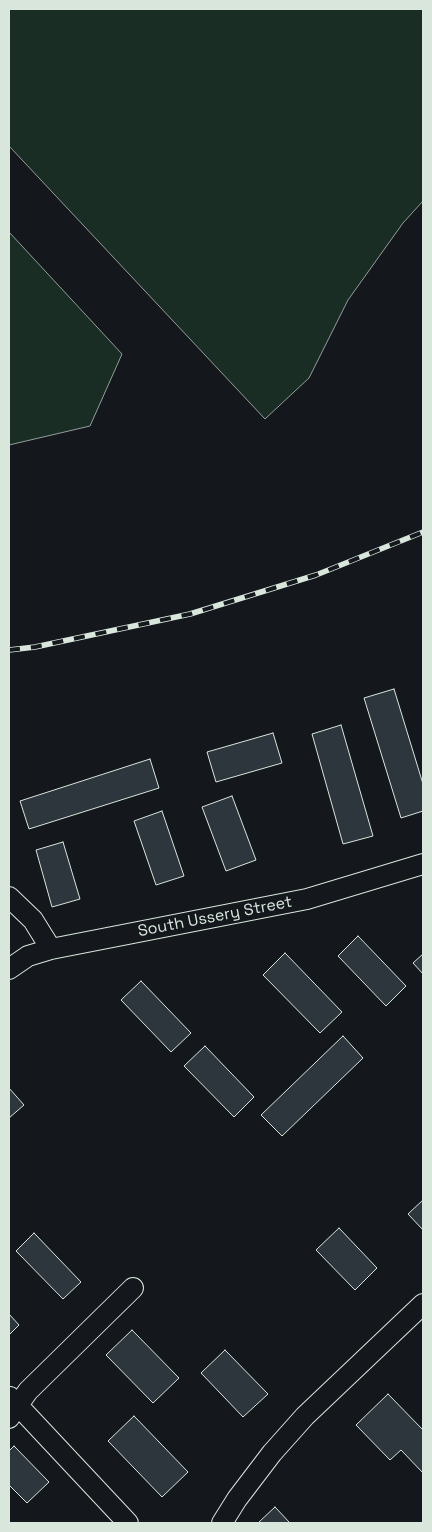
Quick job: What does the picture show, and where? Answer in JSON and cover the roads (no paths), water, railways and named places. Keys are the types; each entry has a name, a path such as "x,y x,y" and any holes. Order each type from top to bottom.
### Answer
{"street":[{"name":"South Ussery Street","path":"9,969 28,956 51,949 307,899 423,864"},
{"path":"9,897 41,929 51,949"},
{"path":"128,1523 12,1406 133,1288"},
{"path":"222,1523 266,1460 300,1422 340,1380 423,1304"}],"railway":[{"path":"9,650 35,647 190,614 316,575 423,532"}]}
